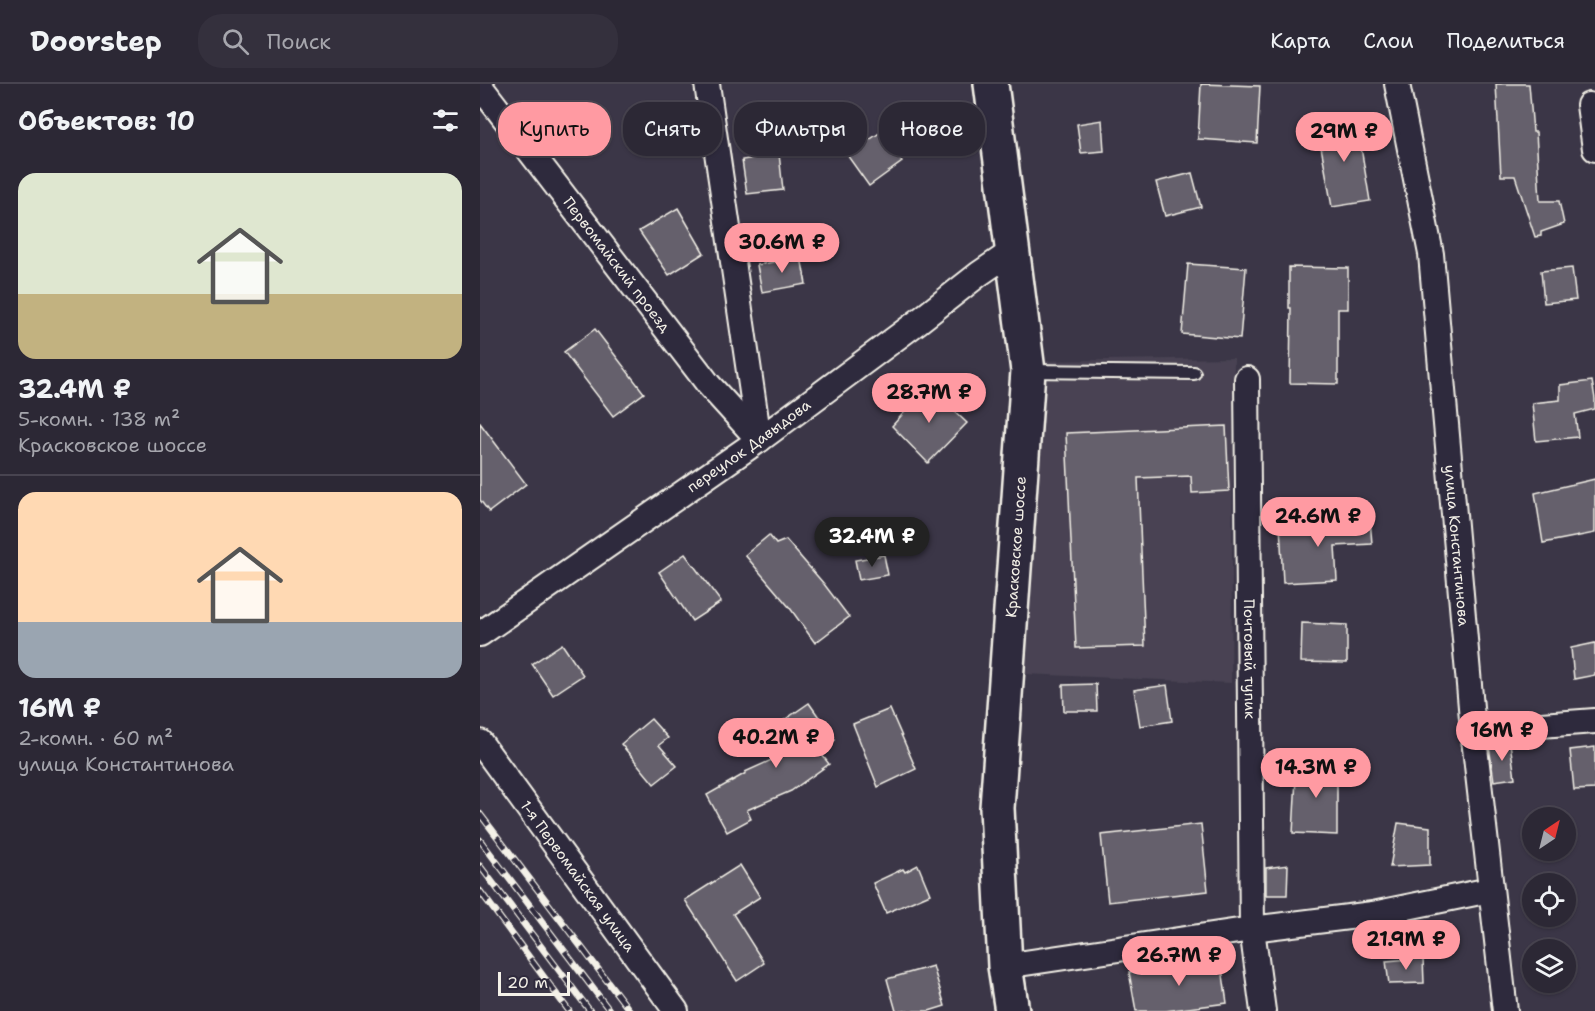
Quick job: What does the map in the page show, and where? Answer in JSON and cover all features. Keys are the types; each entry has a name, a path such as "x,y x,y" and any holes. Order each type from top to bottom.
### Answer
{"main road":[{"name":"Красковское шоссе","path":"991,84 1028,371 998,808 1005,966 1012,1011"}],"street":[{"path":"706,84 759,440"},
{"name":"улица Константинова","path":"1397,84 1431,254 1473,730 1505,1011"},
{"name":"Первомайский проезд","path":"480,86 710,385 759,440"},
{"path":"1589,105 1595,149"},
{"name":"переулок Давыдова","path":"480,634 759,440 1014,250"},
{"name":"Почтовый тупик","path":"1246,379 1252,929 1263,1011"},
{"path":"1473,730 1595,721"},
{"name":"1-я Первомайская улица","path":"480,742 676,1011"},
{"path":"1005,966 1252,929 1372,914 1490,890"}],"lane":[{"path":"1028,371 1194,373"}],"shaded area":[{"path":"1234,358 1231,683 1024,674 1041,361"}],"building":[{"path":"1201,84 1260,86 1257,143 1198,139"},
{"path":"1496,84 1529,84 1533,132 1536,132 1540,201 1559,201 1564,224 1541,232 1541,236 1535,237 1515,176 1501,176"},
{"path":"1356,118 1370,201 1332,207 1317,125"},
{"path":"1102,120 1104,151 1081,153 1077,124"},
{"path":"879,133 879,156 898,156 902,162 869,186 848,156 867,156 867,141"},
{"path":"779,156 783,190 747,194 742,160"},
{"path":"1192,173 1201,207 1165,216 1156,182"},
{"path":"678,208 704,253 669,275 639,231"},
{"path":"801,257 806,284 762,292 757,265"},
{"path":"1188,264 1246,268 1240,339 1182,334"},
{"path":"1289,267 1348,268 1348,309 1338,309 1338,384 1290,383"},
{"path":"1572,268 1576,300 1544,303 1541,271"},
{"path":"595,329 644,393 613,416 564,352"},
{"path":"1592,381 1595,409 1575,414 1578,437 1536,441 1532,403 1560,400 1560,385"},
{"path":"928,386 967,423 928,463 892,426"},
{"path":"480,423 526,484 489,512 480,500"},
{"path":"1226,426 1229,491 1192,493 1191,476 1138,478 1145,646 1076,648 1066,433"},
{"path":"1595,479 1595,533 1543,543 1535,493"},
{"path":"1370,519 1372,544 1335,546 1337,580 1283,583 1280,525"},
{"path":"769,535 776,544 786,540 849,617 815,643 790,608 745,555"},
{"path":"685,554 721,602 692,621 659,572"},
{"path":"884,555 888,575 859,580 855,560"},
{"path":"1302,623 1347,625 1347,663 1301,662"},
{"path":"1595,643 1595,675 1574,679 1571,648"},
{"path":"562,644 583,675 553,695 532,664"},
{"path":"1096,684 1097,711 1064,711 1063,685"},
{"path":"1167,685 1172,721 1140,726 1134,690"},
{"path":"809,703 835,740 819,751 829,764 791,791 747,810 751,819 727,832 707,795 745,772 787,753 770,730"},
{"path":"890,709 916,769 878,787 853,724"},
{"path":"651,719 668,738 659,745 677,766 654,784 621,744"},
{"path":"1510,743 1515,778 1494,781 1489,746"},
{"path":"1595,747 1595,789 1574,790 1570,750"},
{"path":"1297,760 1337,766 1337,835 1293,833"},
{"path":"1398,823 1430,827 1430,865 1390,867"},
{"path":"1201,824 1208,891 1108,902 1101,835"},
{"path":"740,865 760,897 733,914 764,963 737,981 685,900"},
{"path":"918,865 930,894 886,913 873,883 903,869 905,872"},
{"path":"1288,865 1287,895 1266,895 1266,868"},
{"path":"1423,958 1424,983 1389,984 1386,961"},
{"path":"1221,961 1227,1003 1165,1011 1136,1011 1129,972"},
{"path":"933,966 945,1006 929,1011 896,1011 887,979"}],"railway":[{"path":"480,814 630,1011"},
{"path":"480,840 610,1011"},
{"path":"480,866 590,1011"},
{"path":"480,891 569,1011"}]}
